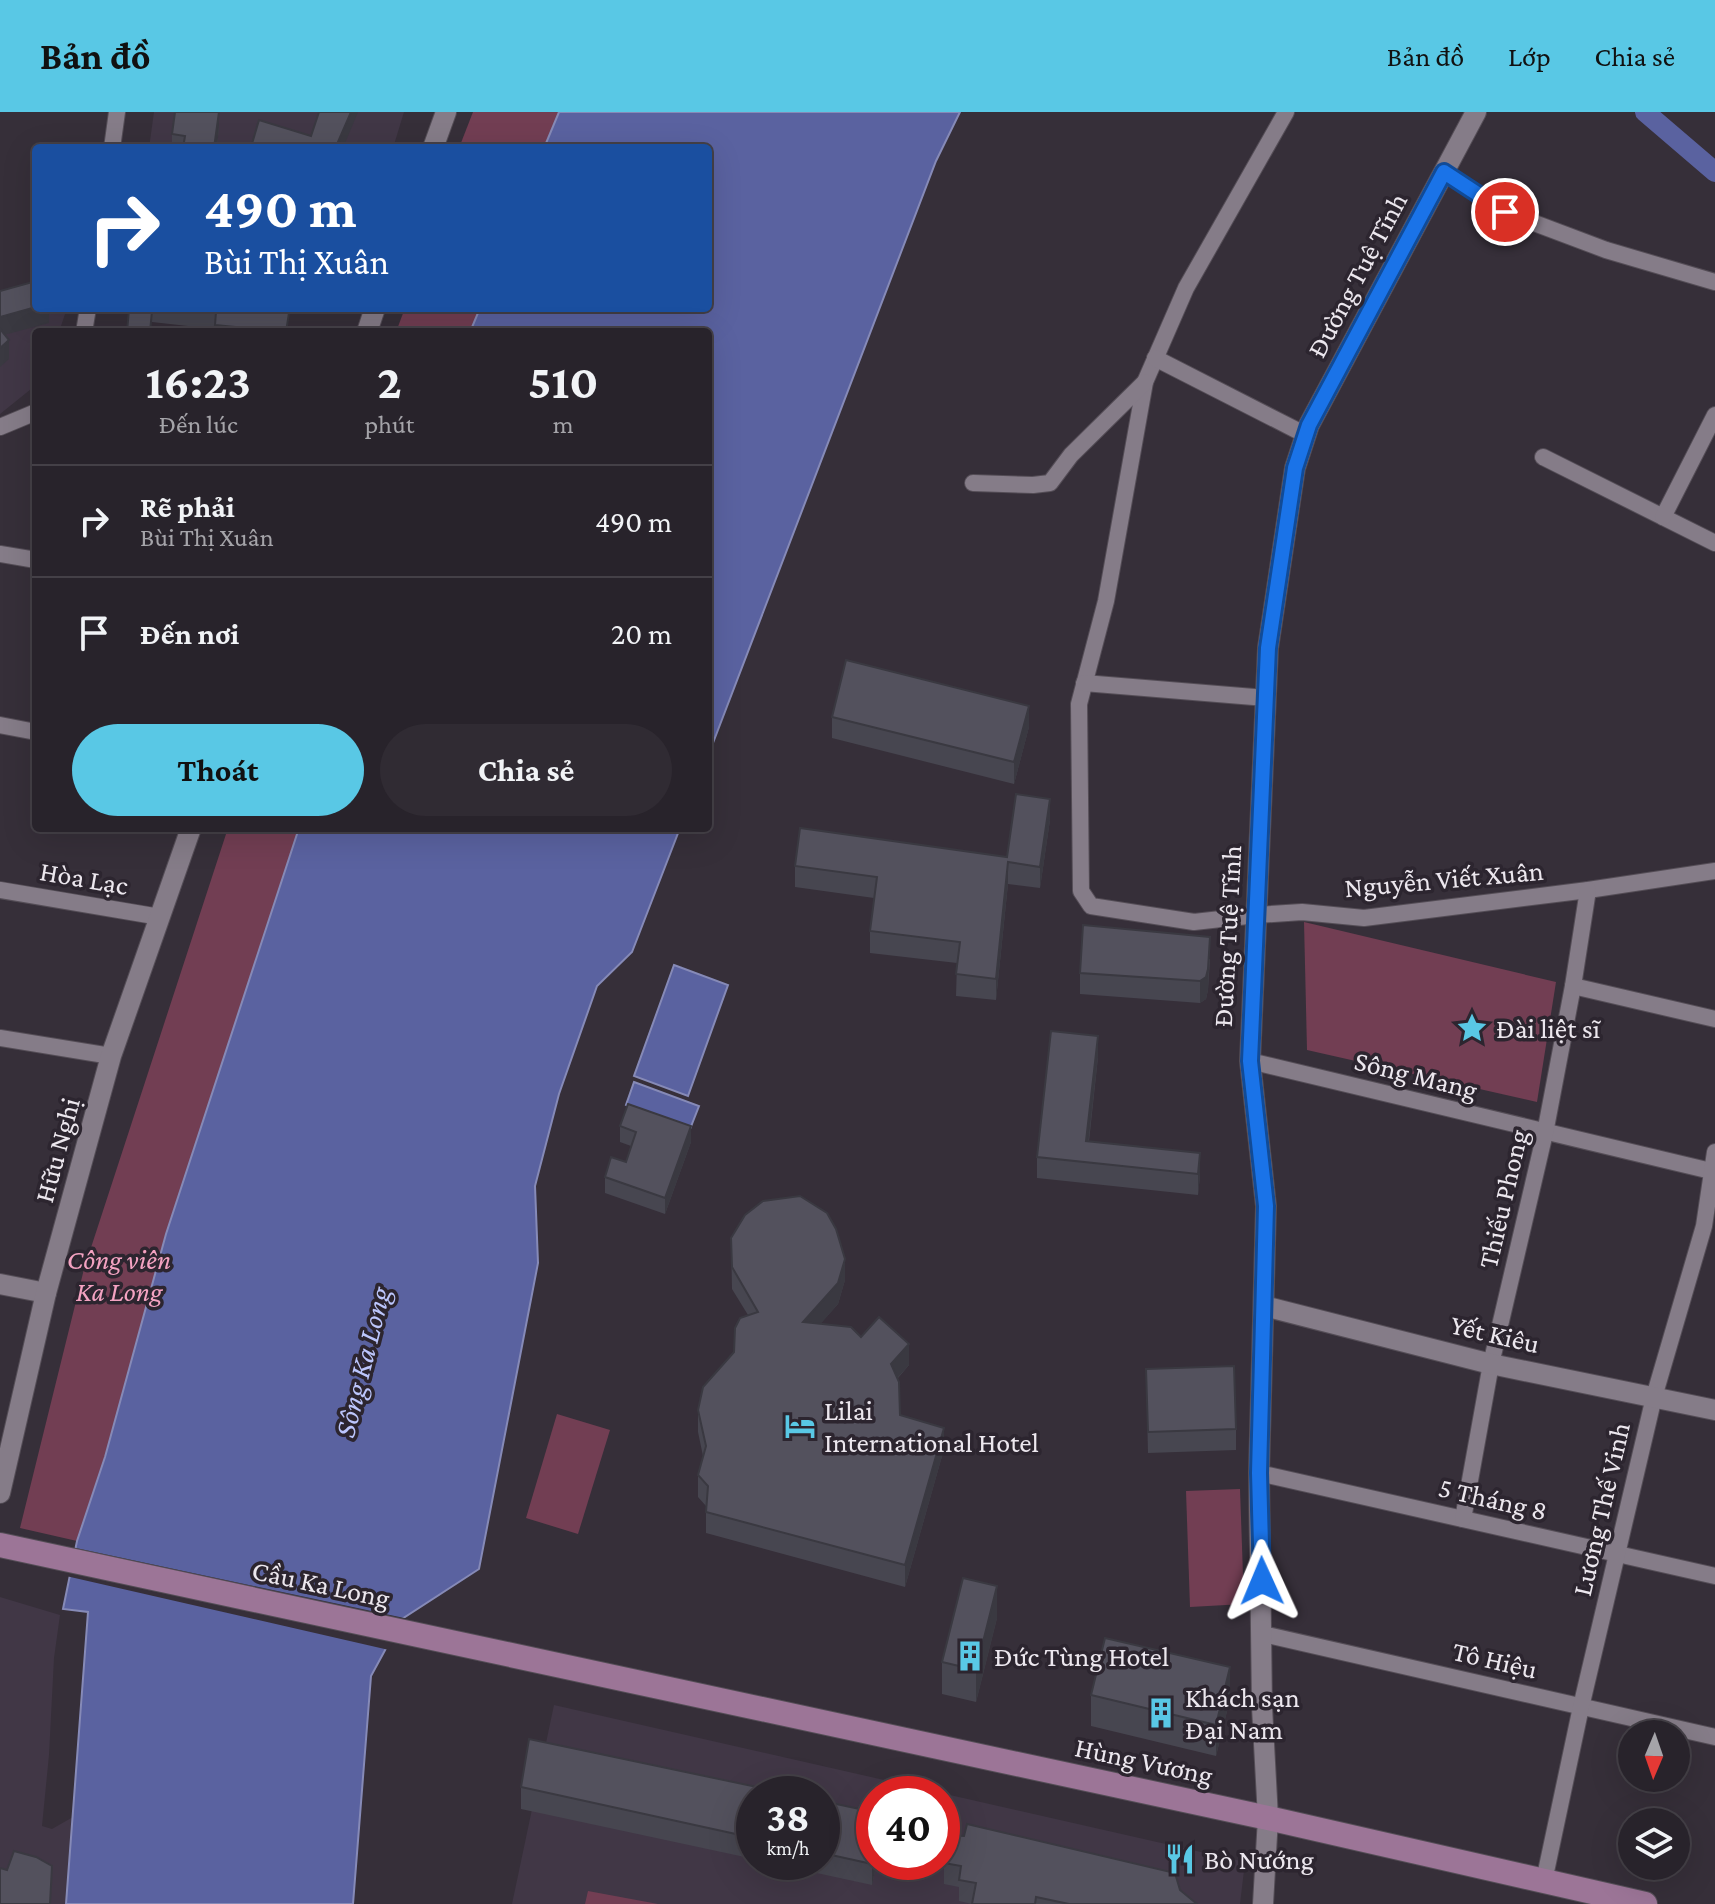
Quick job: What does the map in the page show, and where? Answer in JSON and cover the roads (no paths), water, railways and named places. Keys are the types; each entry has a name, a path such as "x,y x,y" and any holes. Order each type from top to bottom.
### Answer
{"main road":[{"name":"Cầu Ka Long","path":"0,1545 629,1681"},
{"name":"Hùng Vương","path":"629,1681 1268,1818 1645,1904"}],"street":[{"path":"113,144 117,112"},
{"path":"434,144 446,112"},
{"path":"973,483 1050,483 1071,455 1145,382 1186,288 1286,112"},
{"name":"Đường Tuệ Tĩnh","path":"1263,1904 1268,1818 1262,1707 1259,1473 1266,1206 1250,1061 1268,648 1295,468 1306,435 1476,112"},
{"path":"1444,172 1505,212 1606,250 1715,282"},
{"path":"1155,358 1306,435"},
{"name":"Nguyễn Viết Xuân","path":"1145,382 1106,601 1079,704 1081,891 1091,906 1194,922 1302,912 1364,918 1715,871"},
{"path":"0,427 32,414"},
{"path":"1663,517 1715,415"},
{"path":"1543,457 1715,543"},
{"path":"0,554 32,559"},
{"path":"1084,683 1266,698"},
{"path":"0,725 32,731"},
{"name":"Hữu Nghị","path":"0,1493 46,1293 111,1056 190,832"},
{"name":"Hòa Lạc","path":"0,890 160,917"},
{"name":"Thiếu Phong","path":"1463,1519 1491,1364 1545,1133 1588,890"},
{"path":"1573,986 1715,1019"},
{"path":"0,1038 111,1056"},
{"name":"Sông Mang","path":"1250,1061 1711,1171"},
{"name":"Lương Thế Vinh","path":"1544,1881 1581,1707 1654,1397 1710,1227 1711,1171 1715,1152"},
{"path":"0,1284 46,1293"},
{"name":"Yết Kiêu","path":"1264,1306 1491,1364 1715,1410"},
{"name":"5 Tháng 8","path":"1259,1473 1715,1576"},
{"name":"Tô Hiệu","path":"1263,1634 1715,1737"}],"water":[{"path":"559,112 960,112 936,161 712,746 712,328 472,328 478,312 712,312 712,144 546,144"},
{"name":"Sông Ka Long","path":"298,832 678,832 632,952 597,986 559,1094 535,1186 538,1263 479,1569 402,1619 371,1676 353,1904 66,1904 88,1612 63,1609 77,1541 105,1457 166,1234"},
{"path":"674,965 728,985 688,1096 634,1076"},
{"path":"634,1082 699,1106 690,1129 626,1105"}],"waterway":[{"path":"1645,112 1715,172"}],"place":[{"name":"Đài liệt sĩ","path":"1472,1028"},
{"name":"Lilai International Hotel","path":"800,1426"},
{"name":"Đức Tùng Hotel","path":"970,1656"},
{"name":"Khách sạn Đại Nam","path":"1161,1713"},
{"name":"Bò Nướng","path":"1180,1859"}],"park label":[{"name":"Công viên Ka Long","path":"119,1275"}]}
